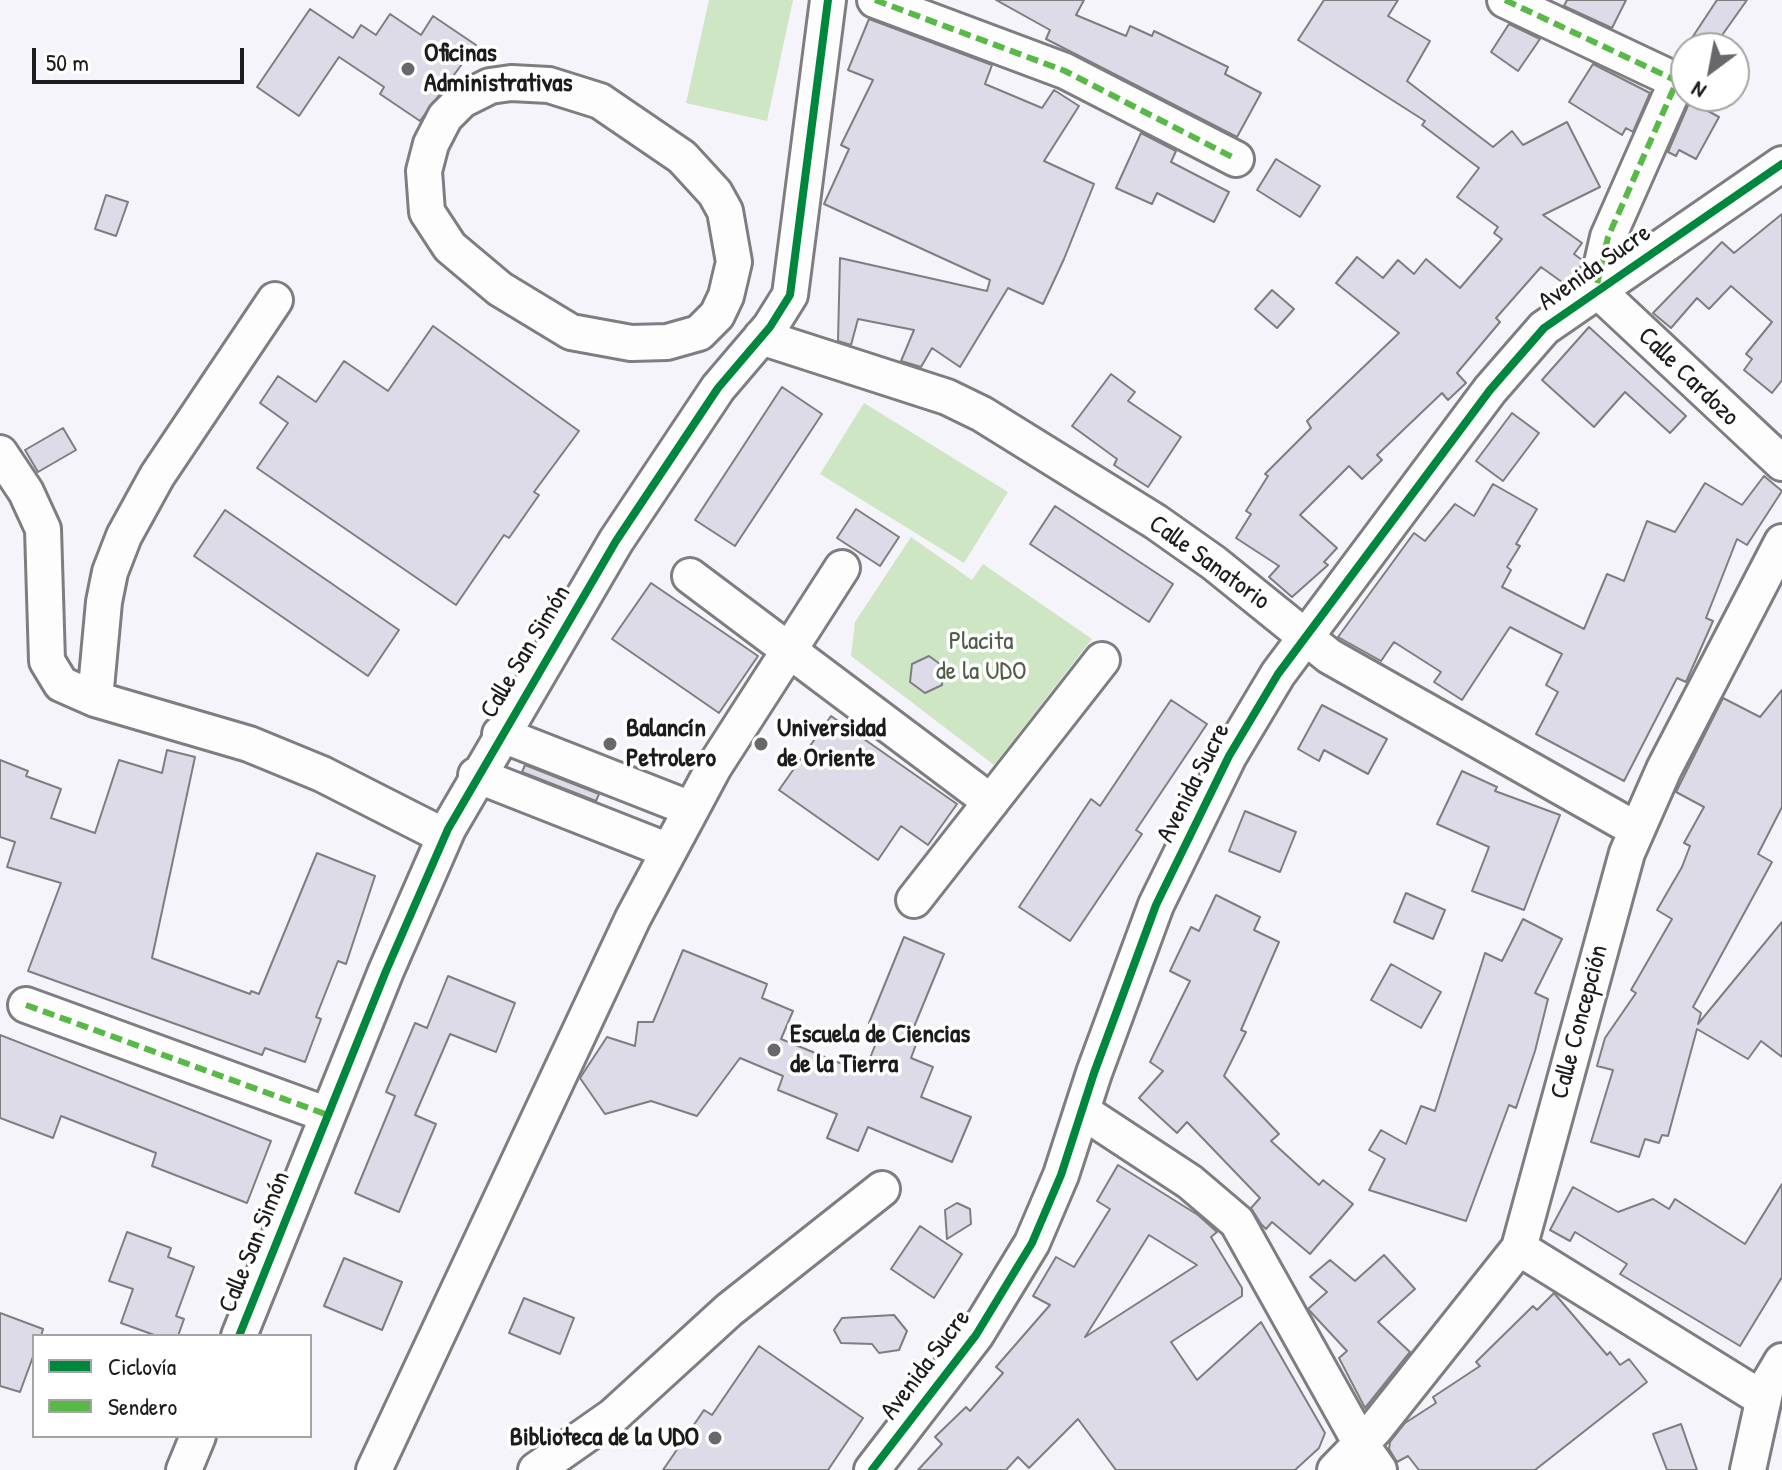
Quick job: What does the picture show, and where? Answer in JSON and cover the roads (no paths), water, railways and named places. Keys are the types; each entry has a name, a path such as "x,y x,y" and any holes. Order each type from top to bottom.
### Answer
{"street":[{"name":"Calle San Simón","path":"240,1334 444,836 476,775 616,541 718,388 757,342 790,295 796,271 828,0"},
{"path":"875,0 1065,71 1236,159"},
{"path":"1505,0 1677,81 1608,237 1596,289"},
{"path":"549,85 600,101 682,157 715,193 725,211 734,249 729,286 712,323 688,338 667,342 631,343 600,339 571,332 537,314 472,268 436,228 427,212 423,192 431,144 452,108 490,86 549,85"},
{"name":"Avenida Sucre","path":"872,1470 976,1335 1010,1284 1047,1211 1156,905 1191,830 1252,714 1305,636 1522,350 1544,328 1596,289 1782,164"},
{"name":"Calle Cardozo","path":"1596,289 1782,463"},
{"path":"95,699 104,602 110,572 124,536 157,476 275,300"},
{"name":"Calle Sanatorio","path":"712,323 757,342 947,397 982,414 1156,522 1329,656 1637,830"},
{"path":"0,453 26,492 43,529 47,661 61,684 95,699 249,744 322,774 444,836"},
{"name":"Calle Concepción","path":"1335,1470 1370,1457 1519,1248 1613,900 1637,830 1782,542"},
{"path":"374,1470 627,932 669,851 714,767 842,568"},
{"path":"690,576 790,648 991,802"},
{"path":"914,900 1102,660"},
{"path":"500,734 691,809"},
{"path":"476,775 669,851"},
{"path":"26,1005 328,1115"},
{"path":"1082,1111 1190,1182 1237,1222 1370,1457"},
{"path":"536,1470 613,1416 706,1330 882,1189"},
{"path":"1519,1248 1763,1399"},
{"path":"1748,1470 1770,1435 1763,1399 1782,1361"},
{"path":"184,1470 197,1438"}],"place":[{"name":"Oficinas Administrativas","path":"408,69"},
{"name":"Balancín Petrolero","path":"610,744"},
{"name":"Universidad de Oriente","path":"761,744"},
{"name":"Escuela de Ciencias de la Tierra","path":"774,1050"},
{"name":"Biblioteca de la UDO","path":"715,1438"}],"park label":[{"name":"Placita de la UDO","path":"981,657"}]}
